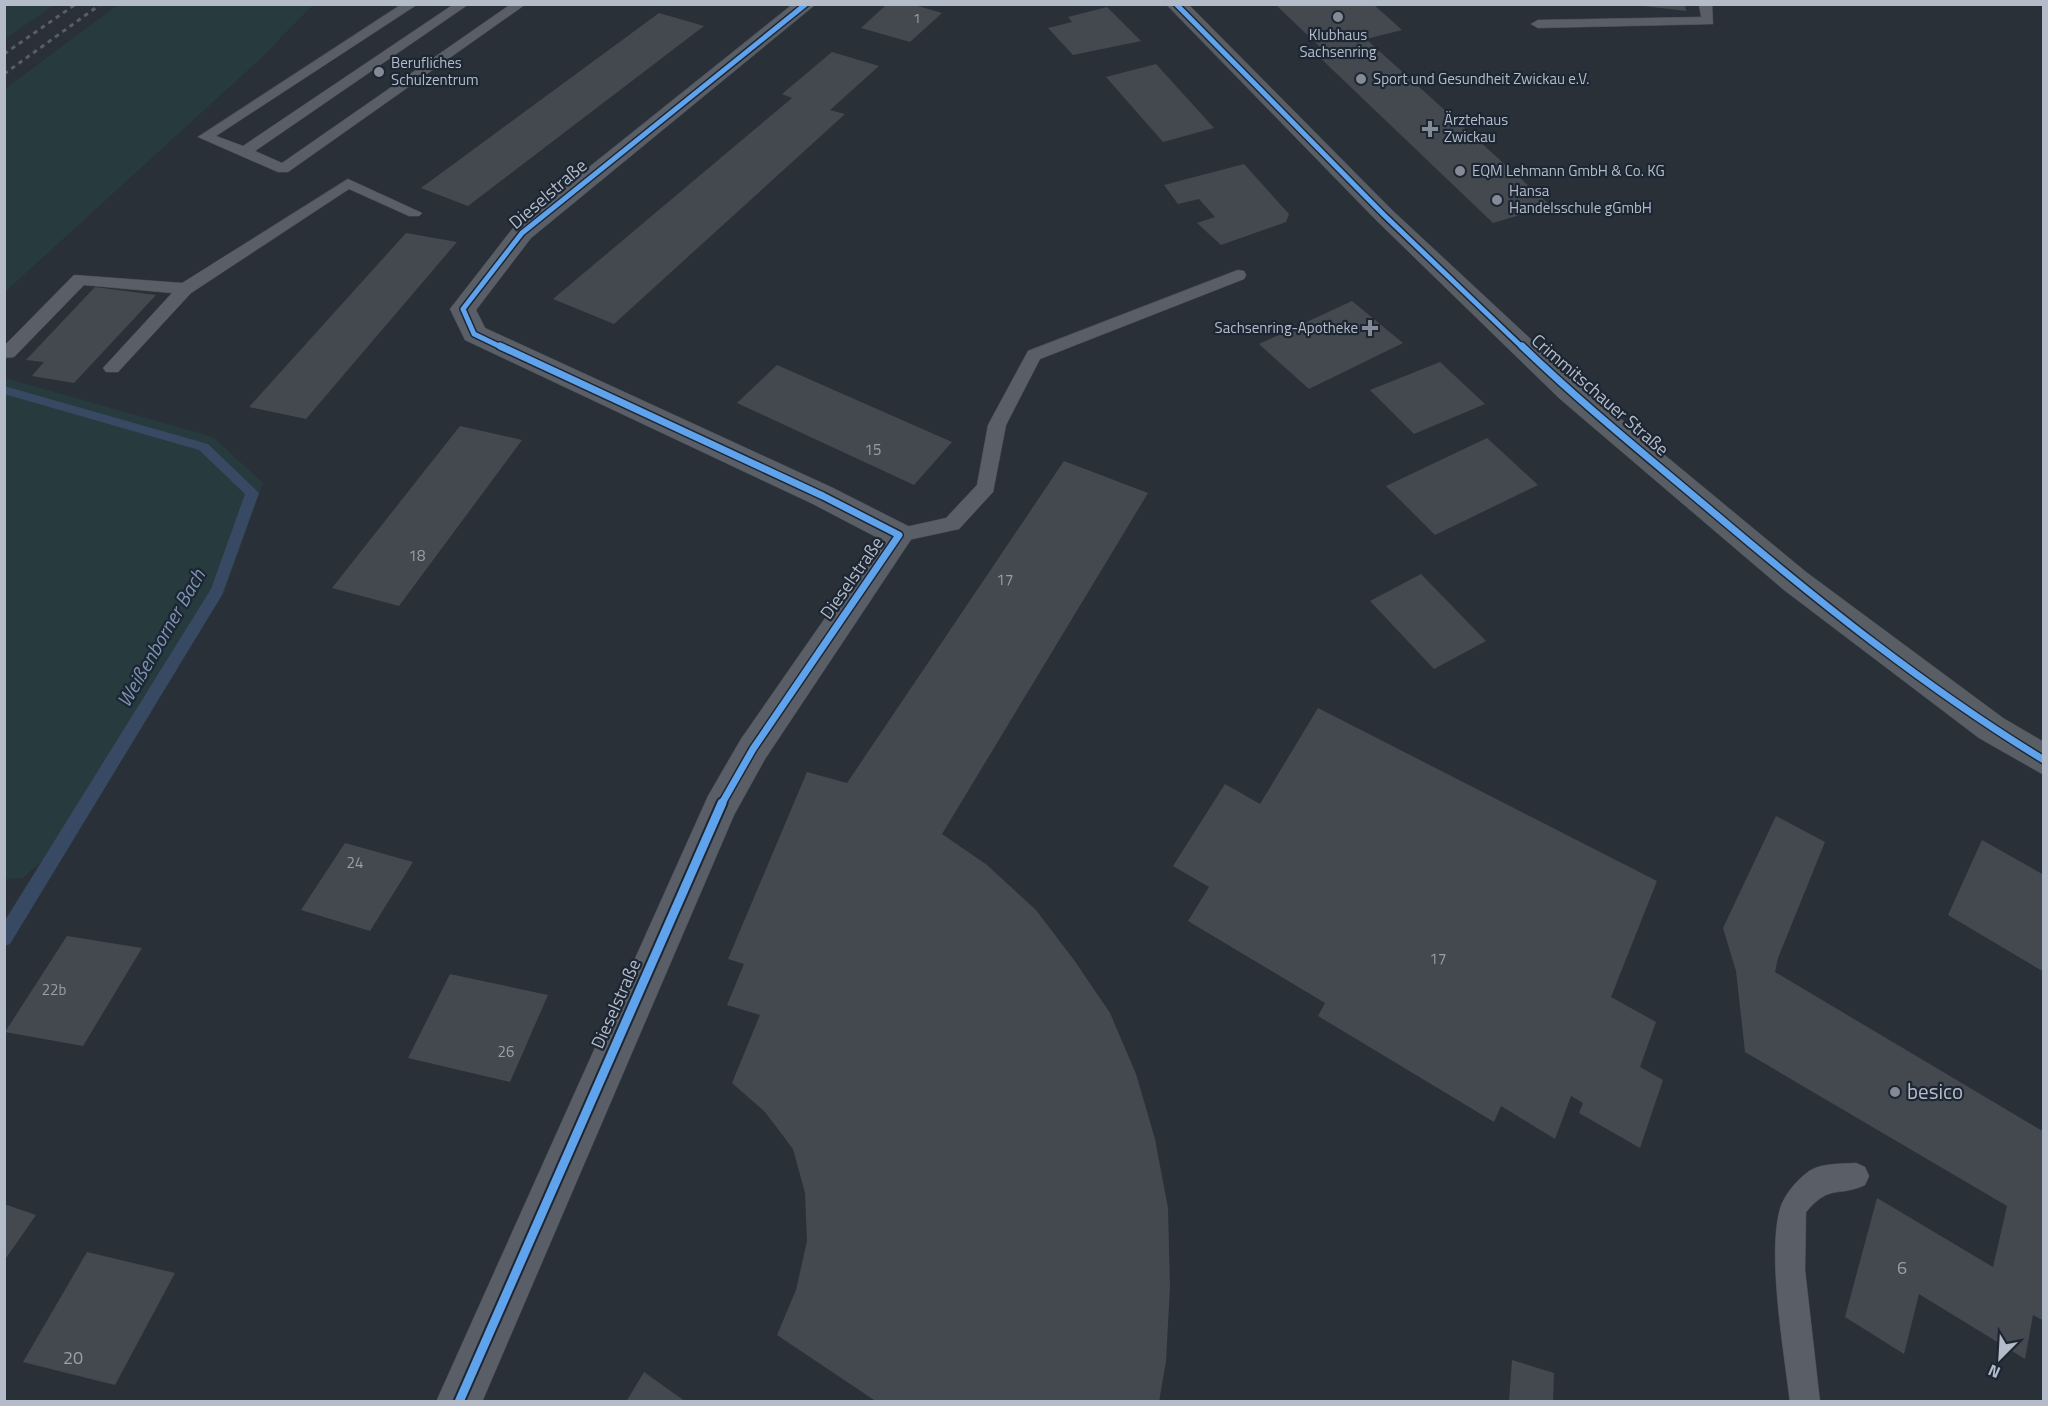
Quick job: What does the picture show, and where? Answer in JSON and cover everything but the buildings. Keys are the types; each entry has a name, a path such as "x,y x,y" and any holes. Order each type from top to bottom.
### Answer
{"main road":[{"name":"Crimmitschauer Straße","path":"1176,4 1384,216 1570,392 1795,581 1991,728 2043,760"}],"street":[{"name":"Dieselstraße","path":"459,1401 720,807 753,748 899,535 823,496 474,334 463,309 522,233 806,4"}],"lane":[{"path":"412,4 205,137 283,169 520,4"},
{"path":"244,152 463,4"},
{"path":"1538,24 1708,21 1705,4"},
{"path":"112,368 185,289 348,183 414,213"},
{"path":"899,535 952,524 986,487 997,424 1034,355 1238,274"},
{"path":"8,353 80,279 185,289"},
{"path":"1805,1401 1795,1315 1791,1239 1793,1208 1819,1180 1856,1176"}],"green space":[{"path":"5,4 54,4 54,5 5,39"},
{"path":"119,4 313,5 258,61 5,292 5,89"},
{"path":"5,378 213,437 263,483 225,591 81,825 23,878 5,879"}],"waterway":[{"name":"Weißenborner Bach","path":"4,390 203,447 252,493 217,591 4,938"}],"railway":[{"path":"4,54 76,4"},
{"path":"4,74 101,4"}],"cycle path":[{"path":"459,1402 720,807 753,749 899,535 823,496 474,334 463,309 522,233 806,4"},
{"path":"1176,4 1384,215 1570,392 1795,581 1991,728 2044,760"}],"place":[{"name":"Klubhaus Sachsenring","path":"1338,17"},
{"name":"Berufliches Schulzentrum","path":"379,72"},
{"name":"Sport und Gesundheit Zwickau e.V.","path":"1361,79"},
{"name":"Ärztehaus Zwickau","path":"1430,129"},
{"name":"EQM Lehmann GmbH & Co. KG","path":"1460,171"},
{"name":"Hansa Handelsschule gGmbH","path":"1497,200"},
{"name":"Sachsenring-Apotheke","path":"1370,328"},
{"name":"besico","path":"1895,1092"}]}
